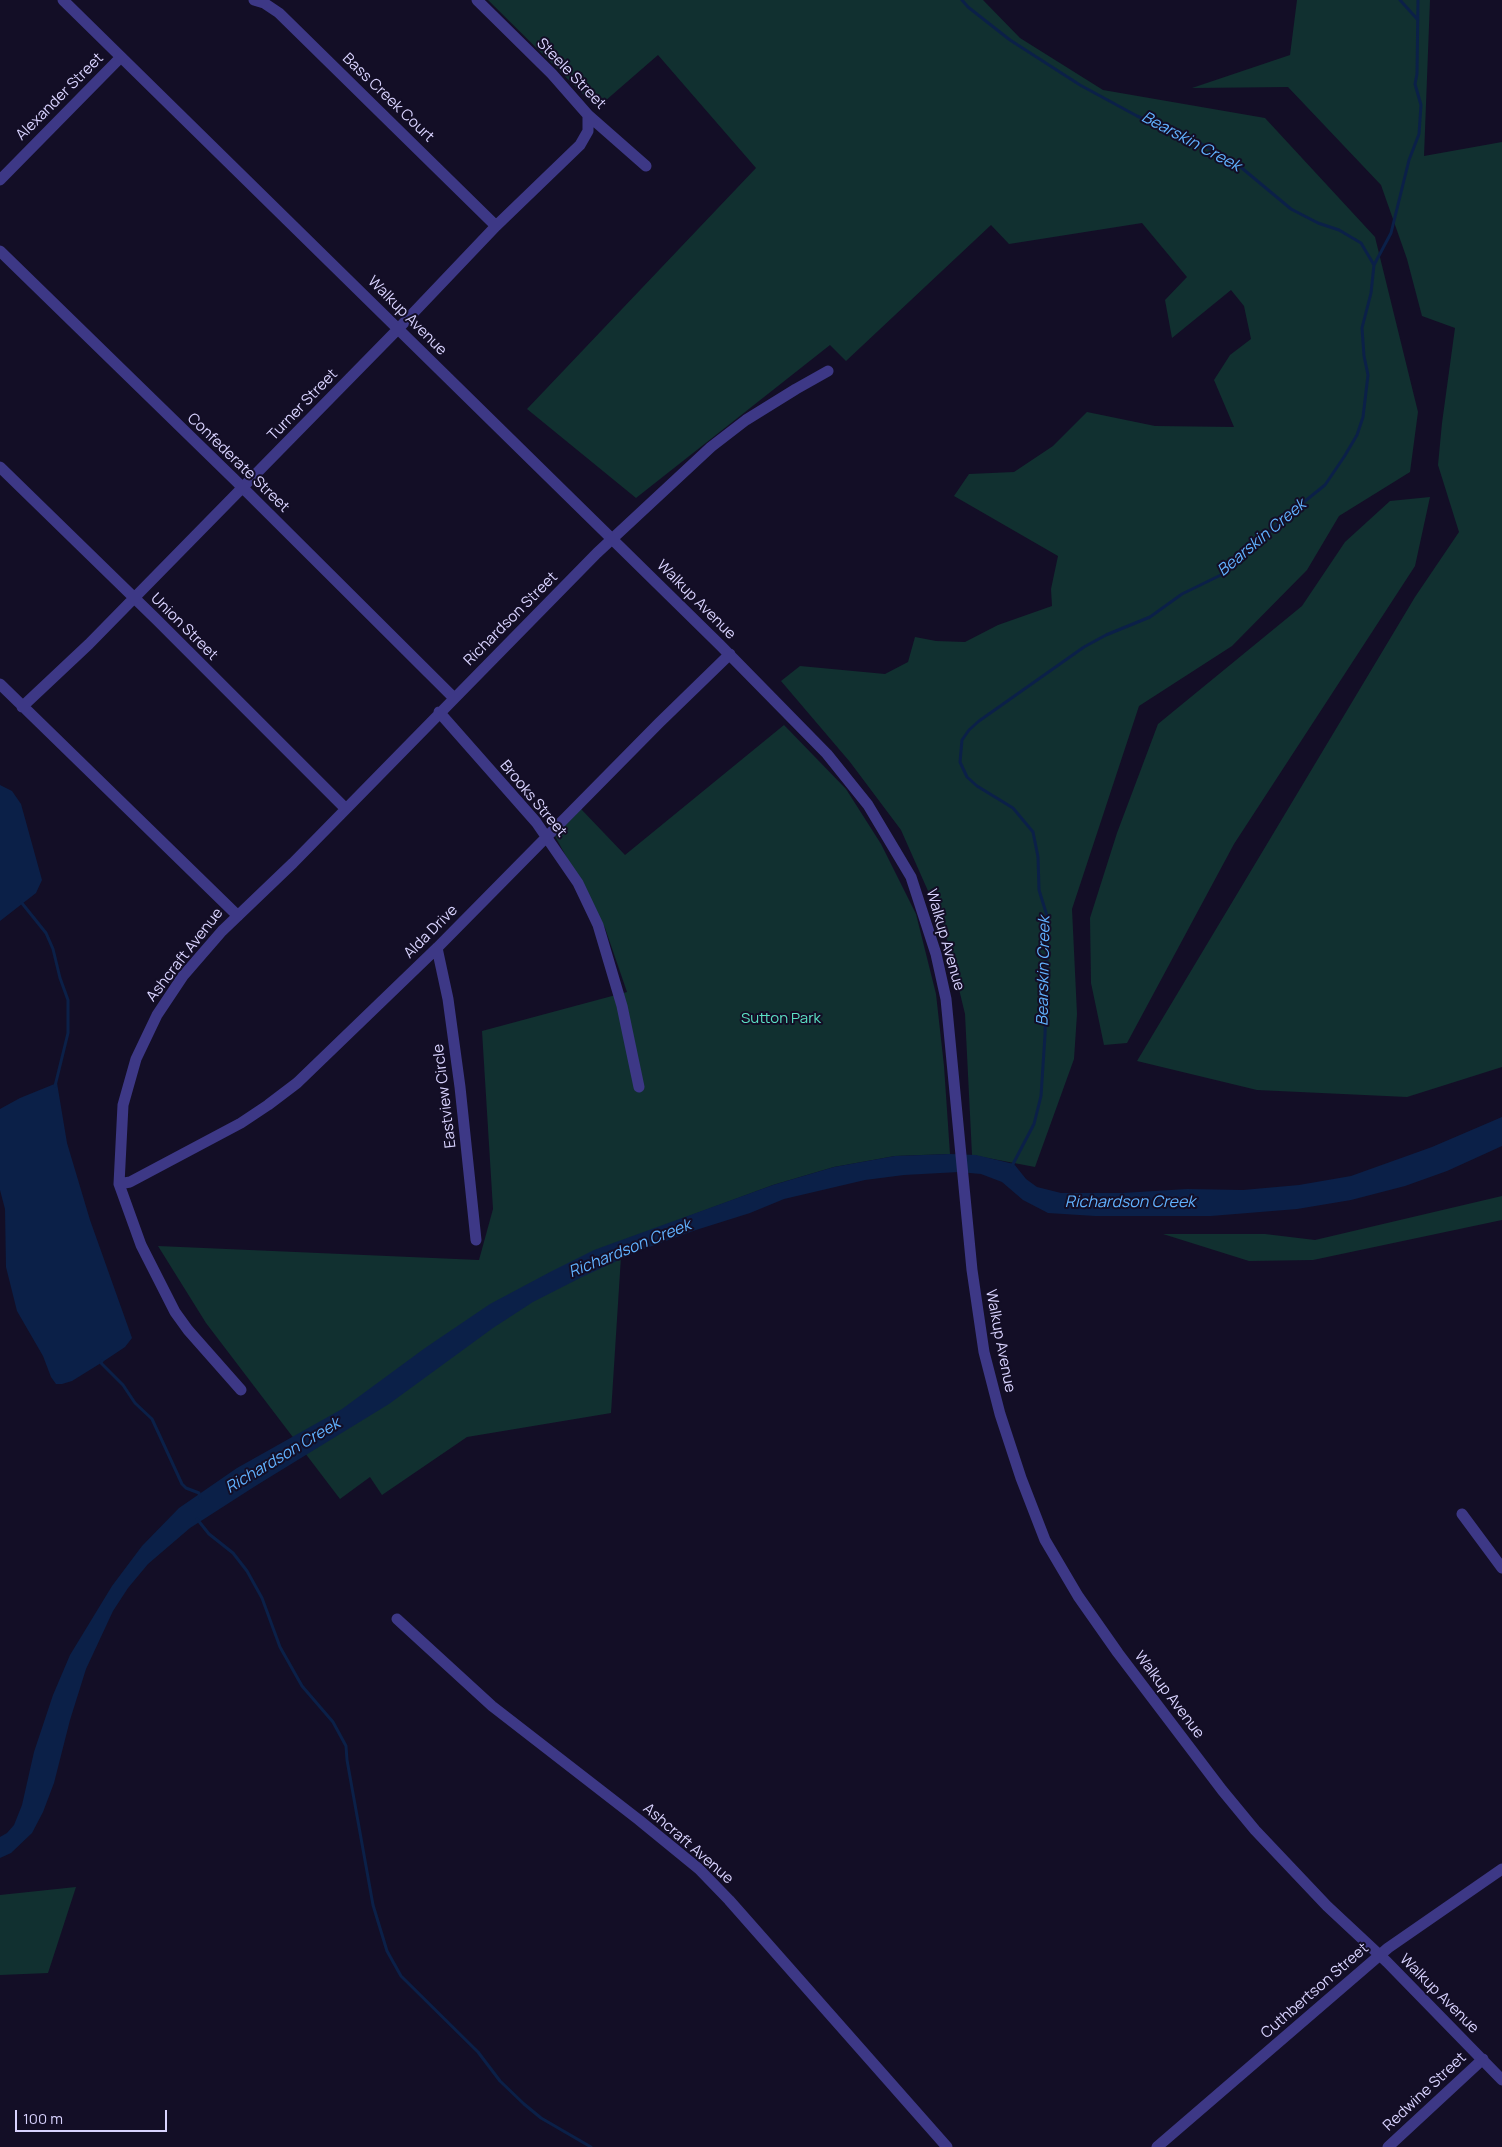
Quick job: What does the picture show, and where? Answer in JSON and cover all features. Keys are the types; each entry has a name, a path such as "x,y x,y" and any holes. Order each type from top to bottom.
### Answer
{"street":[{"name":"Walkup Avenue","path":"63,0 730,654 827,754 862,798 911,877 936,954 946,1000 974,1286 984,1352 1003,1423 1045,1540 1095,1621 1222,1790 1282,1859 1483,2059 1500,2073"},
{"name":"Bass Creek Court","path":"254,0 264,2 279,13 496,226"},
{"name":"Steele Street","path":"477,0 552,74 588,115 646,166"},
{"name":"Alexander Street","path":"0,180 121,57"},
{"name":"Turner Street","path":"22,707 89,644 398,329 496,226 580,145 588,131 588,115"},
{"name":"Confederate Street","path":"0,251 242,487 454,698"},
{"name":"Richardson Street","path":"238,916 294,863 439,712 676,478 746,420 828,371"},
{"name":"Union Street","path":"0,467 134,597 345,808"},
{"name":"Alda Drive","path":"119,1184 130,1182 240,1122 268,1105 304,1076 437,948 659,723 730,654"},
{"name":"Ashcraft Avenue","path":"0,684 238,916 222,931 184,976 157,1015 136,1059 123,1105 119,1184 141,1245 175,1312 188,1330 241,1390"},
{"name":"Brooks Street","path":"439,712 548,836 578,883 598,925 622,1006 639,1087"},
{"name":"Eastview Circle","path":"437,948 448,999 460,1087 476,1240"},
{"path":"1462,1514 1502,1568"},
{"name":"Ashcraft Avenue","path":"397,1619 492,1706 570,1769 635,1816 699,1869 729,1900 947,2147"},
{"name":"Cuthbertson Street","path":"1157,2147 1380,1956 1502,1869"},
{"name":"Redwine Street","path":"1388,2147 1483,2059"}],"green space":[{"path":"488,0 983,0 1020,38 1103,90 1265,118 1375,237 1418,412 1410,472 1339,516 1307,570 1232,646 1139,706 1072,909 1077,1014 1074,1059 1035,1167 972,1155 965,1014 944,927 901,830 850,762 781,681 800,666 885,674 908,662 915,637 936,641 965,642 998,625 1052,606 1051,589 1058,556 954,496 969,474 1014,472 1053,446 1087,412 1155,426 1234,427 1214,380 1230,355 1251,339 1244,306 1231,290 1172,338 1165,300 1187,277 1142,223 1009,244 991,225 846,361 830,345 636,498 527,409 756,168 658,55 597,108"},
{"path":"1297,0 1430,0 1424,156 1502,142 1502,1067 1407,1097 1257,1090 1137,1061 1415,597 1459,532 1438,465 1455,328 1422,316 1407,259 1381,185 1288,87 1192,88 1290,55"},
{"path":"1430,497 1415,566 1234,844 1127,1043 1104,1045 1091,983 1090,918 1117,833 1158,724 1302,606 1345,542 1390,501"},
{"name":"Sutton Park","path":"784,725 846,789 881,844 916,914 936,994 944,1066 950,1154 895,1156 834,1167 773,1185 622,1241 611,1413 467,1437 382,1495 370,1477 340,1499 206,1323 158,1246 479,1260 493,1209 482,1031 627,992 605,928 555,836 581,809 625,855"},
{"path":"1502,1196 1502,1220 1313,1260 1249,1261 1163,1234 1265,1234 1315,1240"},
{"path":"76,1887 48,1973 0,1975 0,1895"}],"water":[{"path":"0,785 12,791 21,804 42,880 36,893 0,921"},
{"path":"57,1083 67,1143 90,1220 132,1338 125,1347 101,1363 72,1381 62,1384 56,1384 51,1377 43,1356 17,1311 6,1267 5,1209 0,1190 0,1109 20,1098"},
{"name":"Richardson Creek","path":"1502,1117 1502,1146 1447,1171 1405,1186 1351,1200 1297,1209 1211,1216 1095,1216 1048,1213 1023,1200 1002,1182 981,1174 959,1172 904,1175 865,1180 784,1199 750,1213 641,1250 582,1277 533,1302 493,1328 389,1404 190,1528 148,1564 128,1588 113,1611 86,1669 70,1720 54,1783 43,1812 32,1833 11,1853 0,1858 0,1837 7,1833 14,1825 22,1805 34,1752 53,1695 70,1655 112,1586 142,1546 179,1508 237,1468 342,1409 425,1348 490,1304 594,1250 773,1185 834,1167 895,1156 976,1155 1014,1164 1026,1179 1037,1187 1061,1193 1123,1193 1187,1189 1243,1190 1299,1185 1351,1176 1432,1147"}],"waterway":[{"name":"Bearskin Creek","path":"962,0 968,7 1010,40 1080,85 1137,116 1198,142 1237,164 1291,209 1318,223 1339,230 1361,243 1374,265 1371,293 1362,328 1364,356 1368,375 1363,417 1357,435 1325,485 1284,518 1227,572 1182,594 1150,617 1106,635 1084,647 979,721 962,740 960,762 967,777 977,786 1013,808 1033,832 1038,857 1039,890 1048,919 1045,1035 1041,1096 1034,1124 1012,1166"},
{"path":"1400,0 1418,20"},
{"path":"1374,265 1391,233 1409,160 1419,134 1421,105 1415,84 1417,74 1418,0"},
{"path":"21,902 46,933 53,949 68,1000 68,1033 55,1086"},
{"path":"102,1361 101,1363 123,1385 135,1403 152,1419 182,1484 186,1488 199,1493 200,1498"},
{"path":"197,1519 209,1534 233,1553 247,1571 262,1598 280,1647 302,1686 333,1722 346,1746 373,1905 387,1951 401,1976 478,2052 500,2081 524,2104 541,2118 591,2147"}]}
